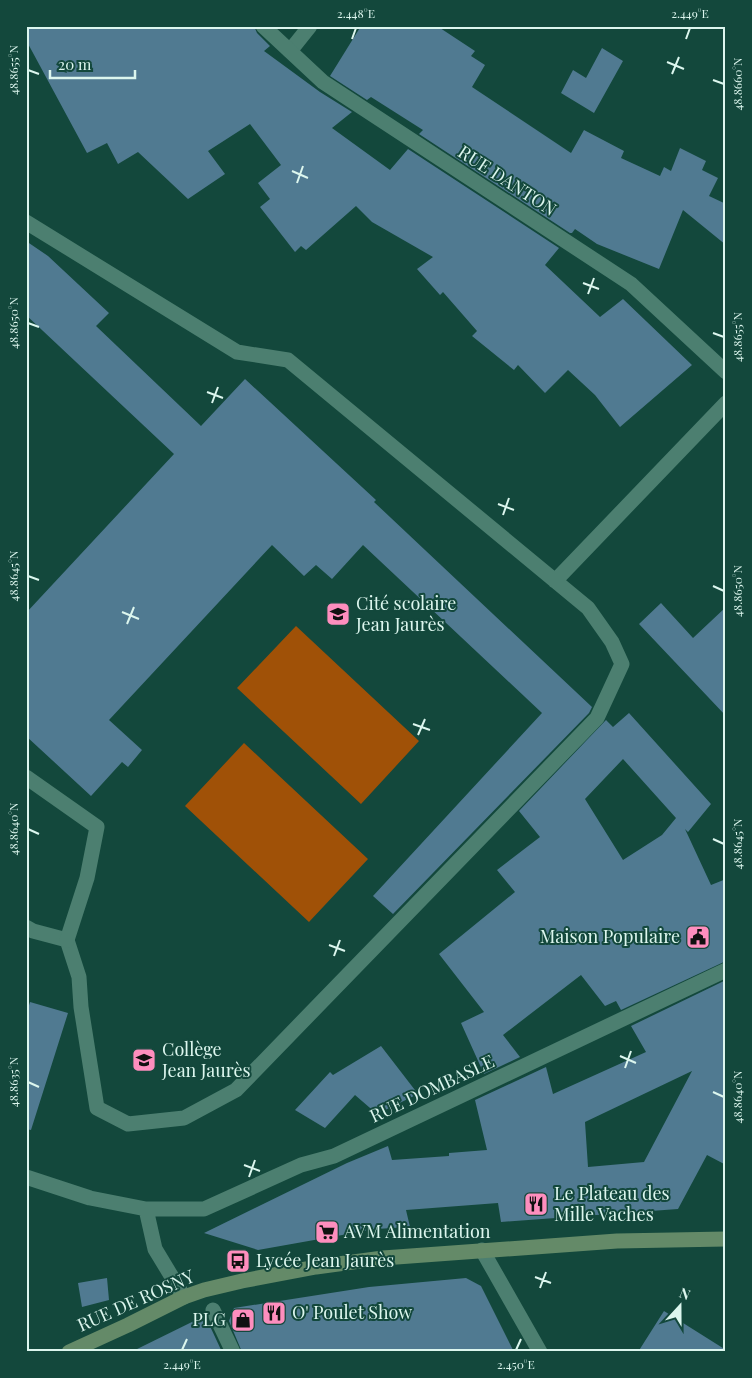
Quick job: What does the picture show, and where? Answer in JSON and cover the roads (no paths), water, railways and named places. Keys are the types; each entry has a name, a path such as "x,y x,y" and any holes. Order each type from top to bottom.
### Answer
{"main road":[{"name":"RUE DE ROSNY","path":"69,1352 184,1297 204,1290 316,1267 383,1258 482,1250 617,1241 726,1239"}],"street":[{"name":"RUE DANTON","path":"264,26 323,82 631,284 726,372"},
{"path":"290,51 310,26"},
{"path":"26,222 237,352 288,360 588,608 612,642 622,664 597,718 236,1090 184,1118 128,1124 97,1108 81,1006 79,977 66,940 87,878 97,827 26,777"},
{"path":"555,581 726,403"},
{"path":"26,927 33,932 66,940"},
{"name":"RUE DOMBASLE","path":"26,1177 90,1198 146,1209 204,1210 301,1165 334,1156 726,970"},
{"path":"146,1209 155,1249 184,1297"},
{"path":"482,1250 540,1352"},
{"path":"213,1310 233,1352"}],"place":[{"name":"Cité scolaire Jean Jaurès","path":"338,614"},
{"name":"Maison Populaire","path":"698,937"},
{"name":"Collège Jean Jaurès","path":"144,1060"},
{"name":"Le Plateau des Mille Vaches","path":"536,1204"},
{"name":"AVM Alimentation","path":"327,1232"},
{"name":"Lycée Jean Jaurès","path":"238,1261"},
{"name":"O' Poulet Show","path":"274,1313"},
{"name":"PLG","path":"243,1320"}]}
